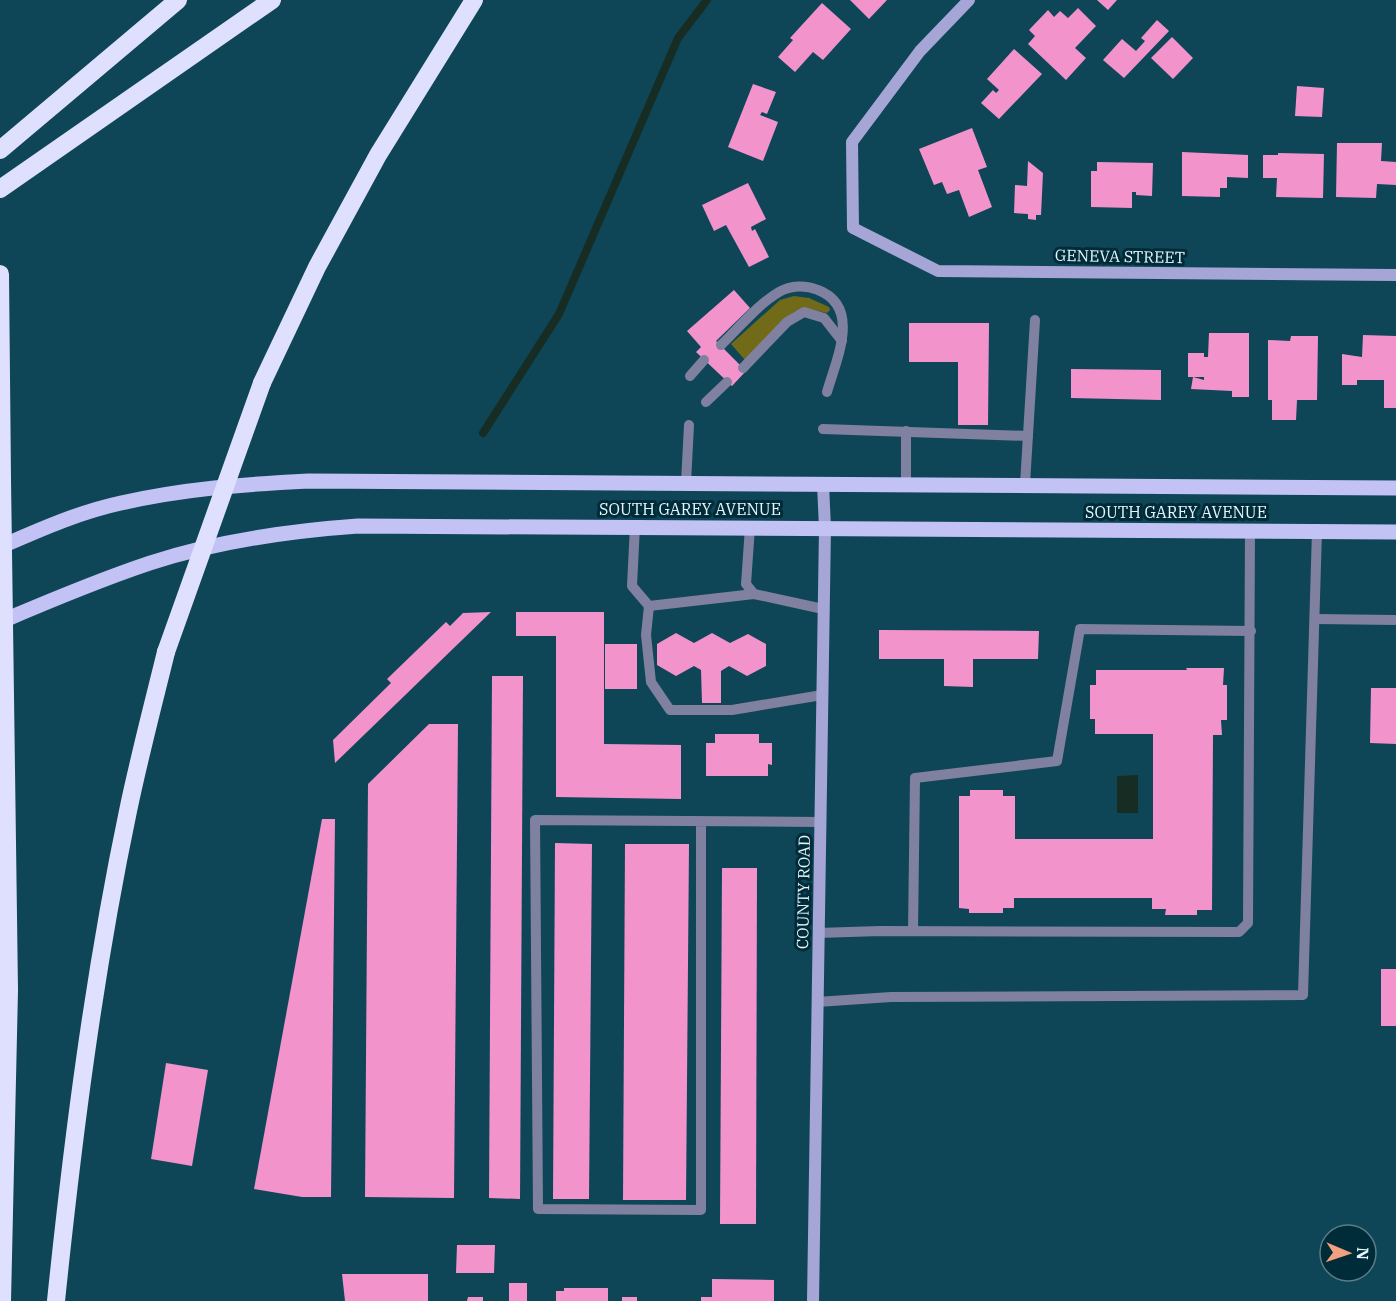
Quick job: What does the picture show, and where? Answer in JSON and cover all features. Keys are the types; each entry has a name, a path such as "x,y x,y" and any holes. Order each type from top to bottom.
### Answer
{"highway":[{"path":"0,150 178,0"},
{"path":"0,189 272,0"},
{"path":"56,1301 75,1124 99,963 128,810 166,652 262,383 317,267 378,154 474,0"},
{"path":"0,274 9,990 2,1301"}],"main road":[{"name":"SOUTH GAREY AVENUE","path":"0,547 53,524 119,503 177,492 255,484 394,480 1396,488"},
{"name":"SOUTH GAREY AVENUE","path":"0,622 67,593 152,562 240,541 302,530 358,526 1396,532"}],"street":[{"name":"GENEVA STREET","path":"969,0 920,51 852,142 854,228 938,271 1396,275"},
{"name":"COUNTY ROAD","path":"813,1301 825,528 823,484"}],"lane":[{"path":"721,345 769,299 790,287 816,289 840,307 844,323 842,341 827,392"},
{"path":"743,368 787,322 804,312 824,318 842,341"},
{"path":"1025,484 1035,320"},
{"path":"690,376 704,360"},
{"path":"706,402 727,382"},
{"path":"686,483 689,425"},
{"path":"823,429 1028,436"},
{"path":"906,431 906,484"},
{"path":"635,526 632,586 649,606 646,635 651,682 670,710 732,710 822,695"},
{"path":"750,527 746,584 754,594"},
{"path":"818,933 1239,932 1248,923 1250,531"},
{"path":"817,1002 891,997 1303,995 1317,531"},
{"path":"649,606 754,594 823,609"},
{"path":"1316,619 1396,620"},
{"path":"913,931 915,778 1057,760 1080,629 1251,631"},
{"path":"701,823 701,1210 538,1209 535,820 701,823 820,822"}],"shaded area":[{"path":"794,296 809,298 829,307 830,310 827,313 805,308 794,312 745,360 731,344 780,300"},
{"path":"1138,775 1138,813 1117,813 1117,776"}],"building":[{"path":"850,0 887,0 869,19"},
{"path":"1097,0 1117,0 1108,10"},
{"path":"822,3 851,29 823,60 813,52 795,72 778,57 793,40 790,38"},
{"path":"1078,8 1096,26 1075,48 1086,58 1066,80 1028,44 1035,36 1029,30 1048,10 1054,17 1060,11 1068,18"},
{"path":"1157,20 1169,31 1124,78 1103,60 1122,39 1136,51 1145,41 1141,38"},
{"path":"1172,37 1193,58 1173,79 1151,58"},
{"path":"1014,49 1042,74 999,119 981,103 993,90 996,93 999,90 987,79"},
{"path":"753,84 776,92 767,114 762,112 760,115 778,122 763,161 728,147"},
{"path":"1297,86 1324,88 1322,117 1295,116"},
{"path":"972,128 987,167 978,170 992,207 969,217 959,190 947,194 942,182 934,185 919,149"},
{"path":"1337,143 1382,143 1381,161 1396,162 1396,185 1377,184 1376,198 1336,197"},
{"path":"1182,152 1248,155 1248,178 1227,177 1227,188 1220,188 1220,197 1182,196"},
{"path":"1278,153 1324,154 1323,198 1276,197 1277,178 1263,178 1263,155 1278,155"},
{"path":"1028,161 1043,173 1041,215 1036,215 1036,220 1028,219 1028,214 1014,213 1015,185 1027,186"},
{"path":"1097,162 1153,163 1152,196 1136,195 1136,192 1132,192 1132,208 1091,207 1091,171 1097,171"},
{"path":"748,183 766,219 751,227 752,231 755,229 769,257 749,267 726,225 714,231 702,205"},
{"path":"734,290 750,308 716,341 746,371 732,386 696,352 701,347 687,331"},
{"path":"909,323 989,323 988,425 958,425 958,362 909,362"},
{"path":"1209,333 1249,333 1249,397 1232,397 1232,391 1191,389 1193,377 1188,377 1188,353 1204,353 1204,357 1208,357"},
{"path":"1363,335 1396,336 1396,408 1384,408 1384,380 1357,380 1357,385 1342,385 1342,354 1362,357"},
{"path":"1291,336 1318,336 1317,400 1297,400 1296,420 1272,420 1272,400 1268,400 1268,340 1290,341"},
{"path":"1071,369 1161,370 1161,400 1071,398"},
{"path":"491,612 335,763 333,740 391,683 387,679 446,622 450,626 463,613"},
{"path":"516,612 604,612 604,744 681,745 681,799 556,797 556,636 516,636"},
{"path":"879,630 1039,631 1038,659 973,659 973,687 944,686 944,659 879,659"},
{"path":"676,633 694,643 712,633 730,643 748,634 766,644 766,666 747,676 729,666 721,671 721,703 702,703 701,670 694,666 676,676 657,665 657,644"},
{"path":"605,644 637,644 637,689 605,689"},
{"path":"1186,668 1224,668 1223,685 1227,685 1227,720 1221,720 1222,735 1213,735 1212,910 1197,910 1197,915 1165,915 1166,909 1152,909 1152,898 1014,898 1014,908 1003,908 1003,913 969,913 969,909 959,908 959,796 970,796 970,790 1003,790 1003,796 1015,796 1015,839 1153,839 1153,734 1095,734 1095,719 1090,719 1090,685 1096,685 1096,670 1187,670"},
{"path":"492,676 523,676 520,1199 489,1198"},
{"path":"1371,688 1396,688 1396,744 1370,743"},
{"path":"429,724 458,724 454,1198 365,1197 368,784"},
{"path":"715,734 759,734 759,743 772,743 772,765 768,764 768,776 706,776 706,743 715,743"},
{"path":"322,819 335,819 331,1197 302,1197 254,1189"},
{"path":"555,843 592,844 589,1199 553,1199"},
{"path":"625,844 689,844 686,1200 623,1200"},
{"path":"722,868 757,868 756,1224 720,1224"},
{"path":"1381,969 1396,969 1396,1026 1381,1026"},
{"path":"166,1063 208,1070 192,1166 151,1159"},
{"path":"457,1245 495,1245 494,1273 456,1273"},
{"path":"342,1274 428,1274 428,1301 345,1301"},
{"path":"712,1279 774,1280 774,1301 701,1301 701,1297 712,1297"},
{"path":"509,1283 527,1283 527,1301 509,1301"},
{"path":"564,1288 608,1288 608,1301 556,1301 556,1291 564,1291"},
{"path":"468,1297 483,1297 483,1301 467,1301"},
{"path":"622,1297 637,1297 637,1301 622,1301"}],"waterway":[{"path":"483,433 559,314 678,38 707,0"}]}
